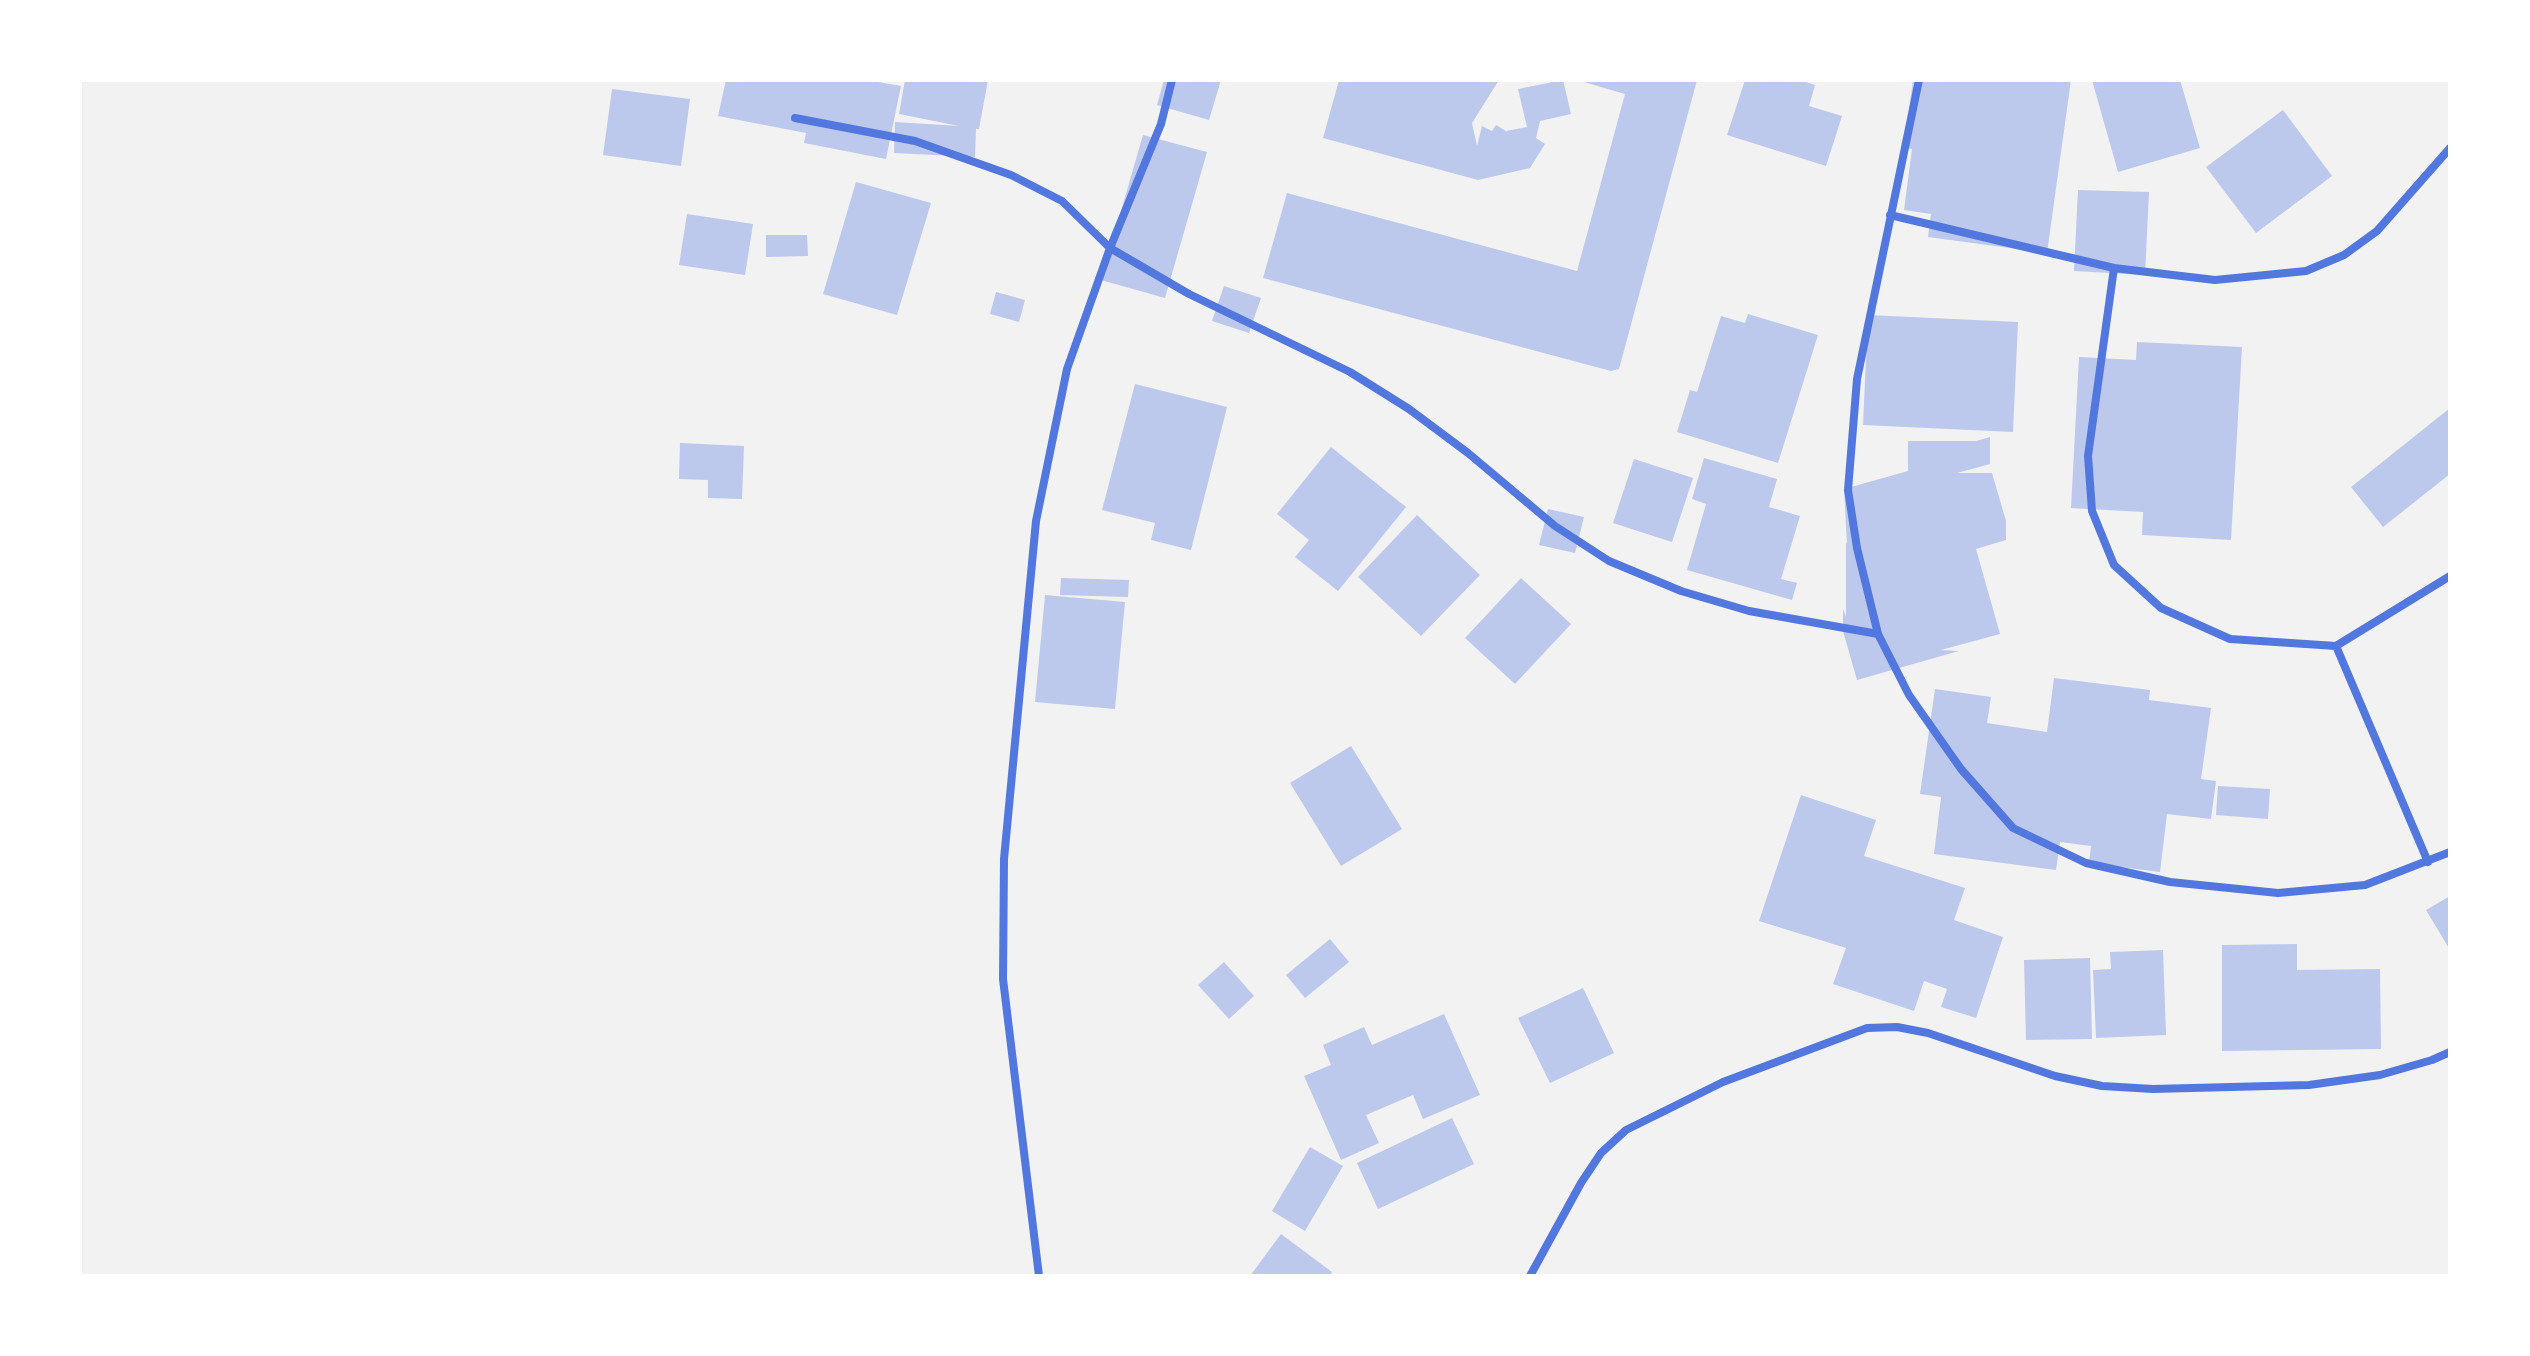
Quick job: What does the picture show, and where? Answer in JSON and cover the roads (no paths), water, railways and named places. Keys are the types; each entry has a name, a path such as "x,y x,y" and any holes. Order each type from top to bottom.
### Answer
{"street":[{"path":"1039,1276 1003,979 1004,859 1036,521 1067,369 1110,248 1161,124 1172,80"},
{"path":"1919,80 1857,379 1848,490 1857,548 1878,634 1909,695 1961,769 2013,828 2086,863 2170,882 2278,893 2365,885 2450,852"},
{"path":"795,118 915,141 1011,175 1062,201 1110,248 1189,294 1350,372 1409,409 1555,526 1609,561 1681,591 1749,611 1878,634"},
{"path":"1890,215 2114,268 2215,280 2306,271 2344,255 2377,231 2450,148"},
{"path":"2114,268 2088,456 2092,511 2114,565 2161,608 2230,639 2336,646 2450,576"},
{"path":"2336,646 2428,862"},
{"path":"1530,1276 1581,1183 1601,1153 1626,1130 1723,1082 1867,1028 1897,1027 1928,1033 2055,1076 2102,1086 2153,1089 2309,1085 2380,1075 2450,1052"}]}
